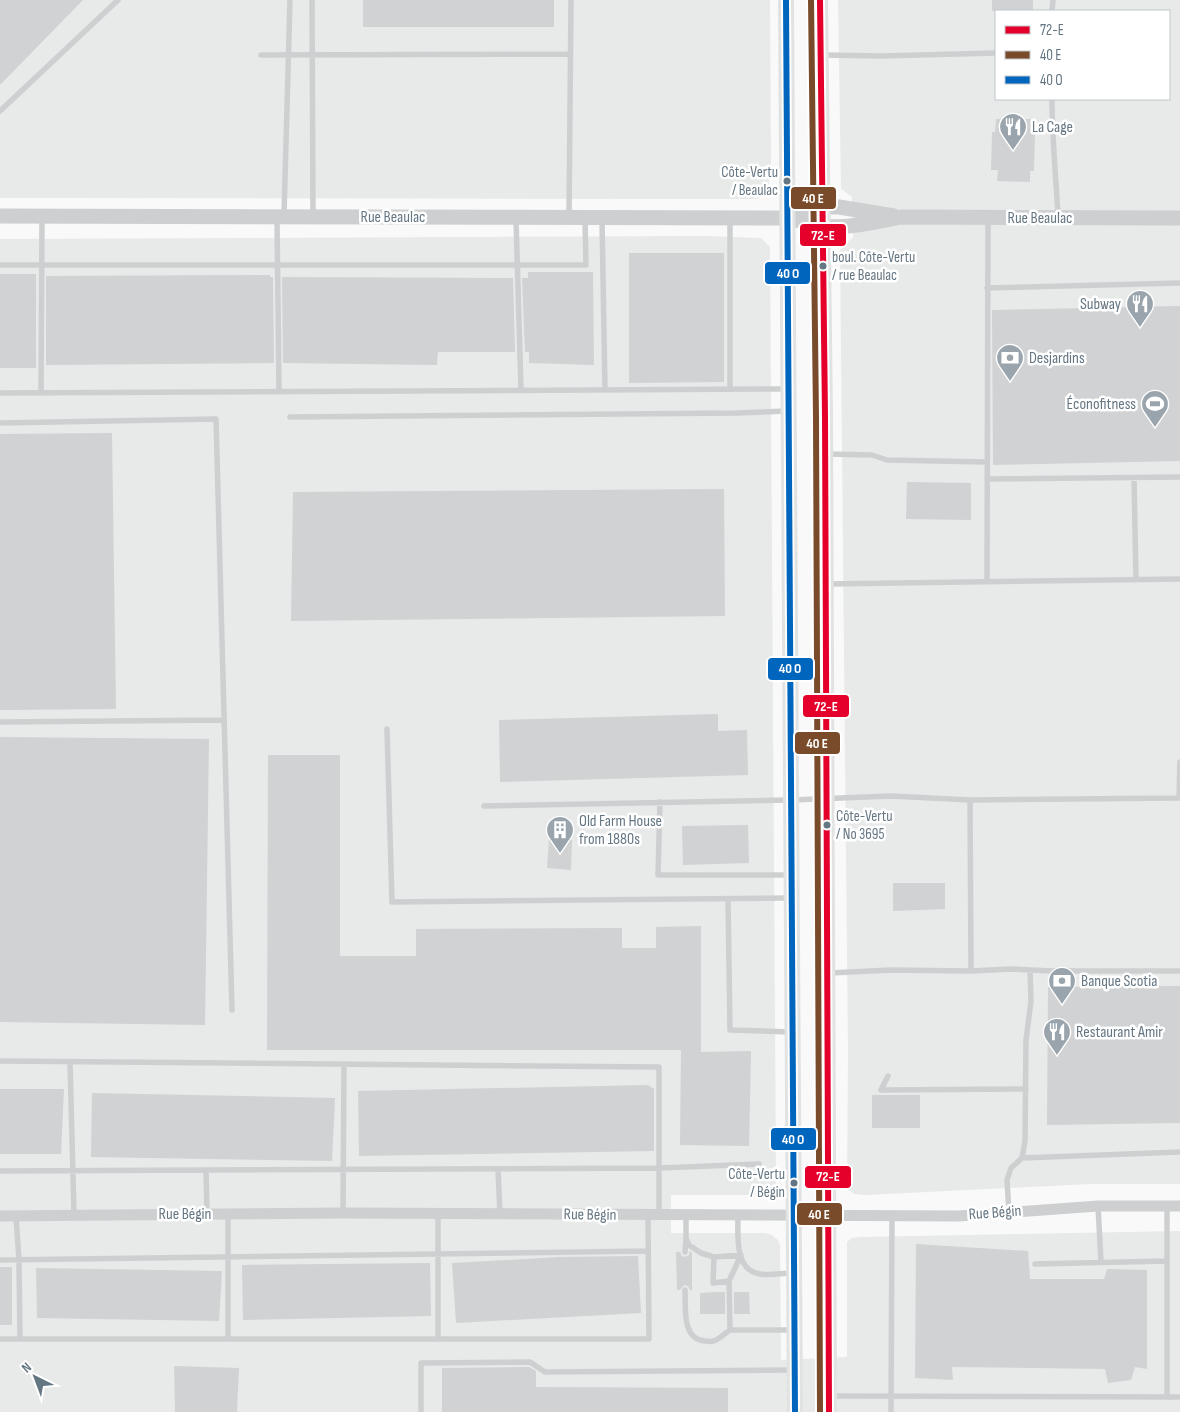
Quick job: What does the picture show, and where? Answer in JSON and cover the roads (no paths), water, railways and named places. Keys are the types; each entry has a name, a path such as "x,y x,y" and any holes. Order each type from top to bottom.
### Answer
{"main road":[{"path":"786,0 795,1412"},
{"path":"820,0 825,454 829,1404"}],"street":[{"name":"Rue Beaulac","path":"787,218 822,208 844,207 901,217"},
{"name":"Rue Beaulac","path":"0,216 787,218 823,226 861,224 901,217 1180,218"},
{"name":"Rue Bégin","path":"0,1216 343,1213 959,1216 1098,1206 1180,1206"}],"lane":[{"path":"0,111 118,0"},
{"path":"279,392 278,265 290,0"},
{"path":"312,0 313,217"},
{"path":"569,217 571,0"},
{"path":"821,55 881,56 995,53"},
{"path":"262,55 570,54"},
{"path":"1052,100 1058,218"},
{"path":"41,393 42,216"},
{"path":"516,217 519,265 521,390"},
{"path":"0,266 586,265 585,217"},
{"path":"602,217 605,390"},
{"path":"987,581 988,217"},
{"path":"730,218 730,389"},
{"path":"987,288 1180,283"},
{"path":"0,394 788,389"},
{"path":"290,417 788,411"},
{"path":"0,423 216,420 232,1010"},
{"path":"825,454 872,455 887,460 987,462"},
{"path":"987,479 1180,477"},
{"path":"1134,478 1136,579"},
{"path":"825,584 1180,579"},
{"path":"0,722 224,720"},
{"path":"387,729 392,902 792,898"},
{"path":"484,806 792,800 891,796 970,800 1179,798 1180,762"},
{"path":"970,800 971,971"},
{"path":"660,802 658,875 792,875"},
{"path":"728,899 730,1030 793,1032"},
{"path":"828,973 890,970 971,971 1011,969 1030,971 1180,971"},
{"path":"1009,1213 1007,1180 1011,1168 1022,1158 1025,1141 1026,1040 1031,1001 1030,971"},
{"path":"0,1061 659,1067 659,1168 648,1251 649,1339 0,1340"},
{"path":"70,1062 74,1215"},
{"path":"343,1213 344,1064"},
{"path":"888,1076 881,1090 1026,1089"},
{"path":"1022,1158 1180,1152"},
{"path":"0,1171 659,1168 759,1164"},
{"path":"498,1169 500,1214"},
{"path":"206,1170 207,1214"},
{"path":"1098,1206 1101,1262"},
{"path":"1167,1206 1167,1397"},
{"path":"228,1214 228,1340"},
{"path":"438,1214 438,1340"},
{"path":"16,1216 19,1260 20,1340"},
{"path":"685,1252 686,1216"},
{"path":"738,1216 741,1255 745,1265 762,1275 795,1273"},
{"path":"891,1412 892,1216"},
{"path":"686,1238 689,1245 714,1257 741,1255"},
{"path":"0,1260 648,1251"},
{"path":"730,1330 729,1281 741,1255"},
{"path":"714,1257 712,1283 729,1281"},
{"path":"1035,1264 1167,1261"},
{"path":"685,1290 688,1328 695,1338 700,1340 713,1341 730,1330 794,1330"},
{"path":"421,1412 421,1363 530,1362 545,1372 795,1370"},
{"path":"829,1404 891,1396 1180,1397"}],"place":[{"name":"La Cage","path":"1013,151"},
{"name":"Côte-Vertu / Beaulac","path":"787,181"},
{"name":"boul. Côte-Vertu / rue Beaulac","path":"823,266"},
{"name":"Subway","path":"1140,328"},
{"name":"Desjardins","path":"1010,382"},
{"name":"Éconofitness","path":"1155,428"},
{"name":"Côte-Vertu / No 3695","path":"827,825"},
{"name":"Old Farm House from 1880s","path":"560,854"},
{"name":"Banque Scotia","path":"1062,1005"},
{"name":"Restaurant Amir","path":"1057,1056"},
{"name":"Côte-Vertu / Bégin","path":"794,1183"}]}
